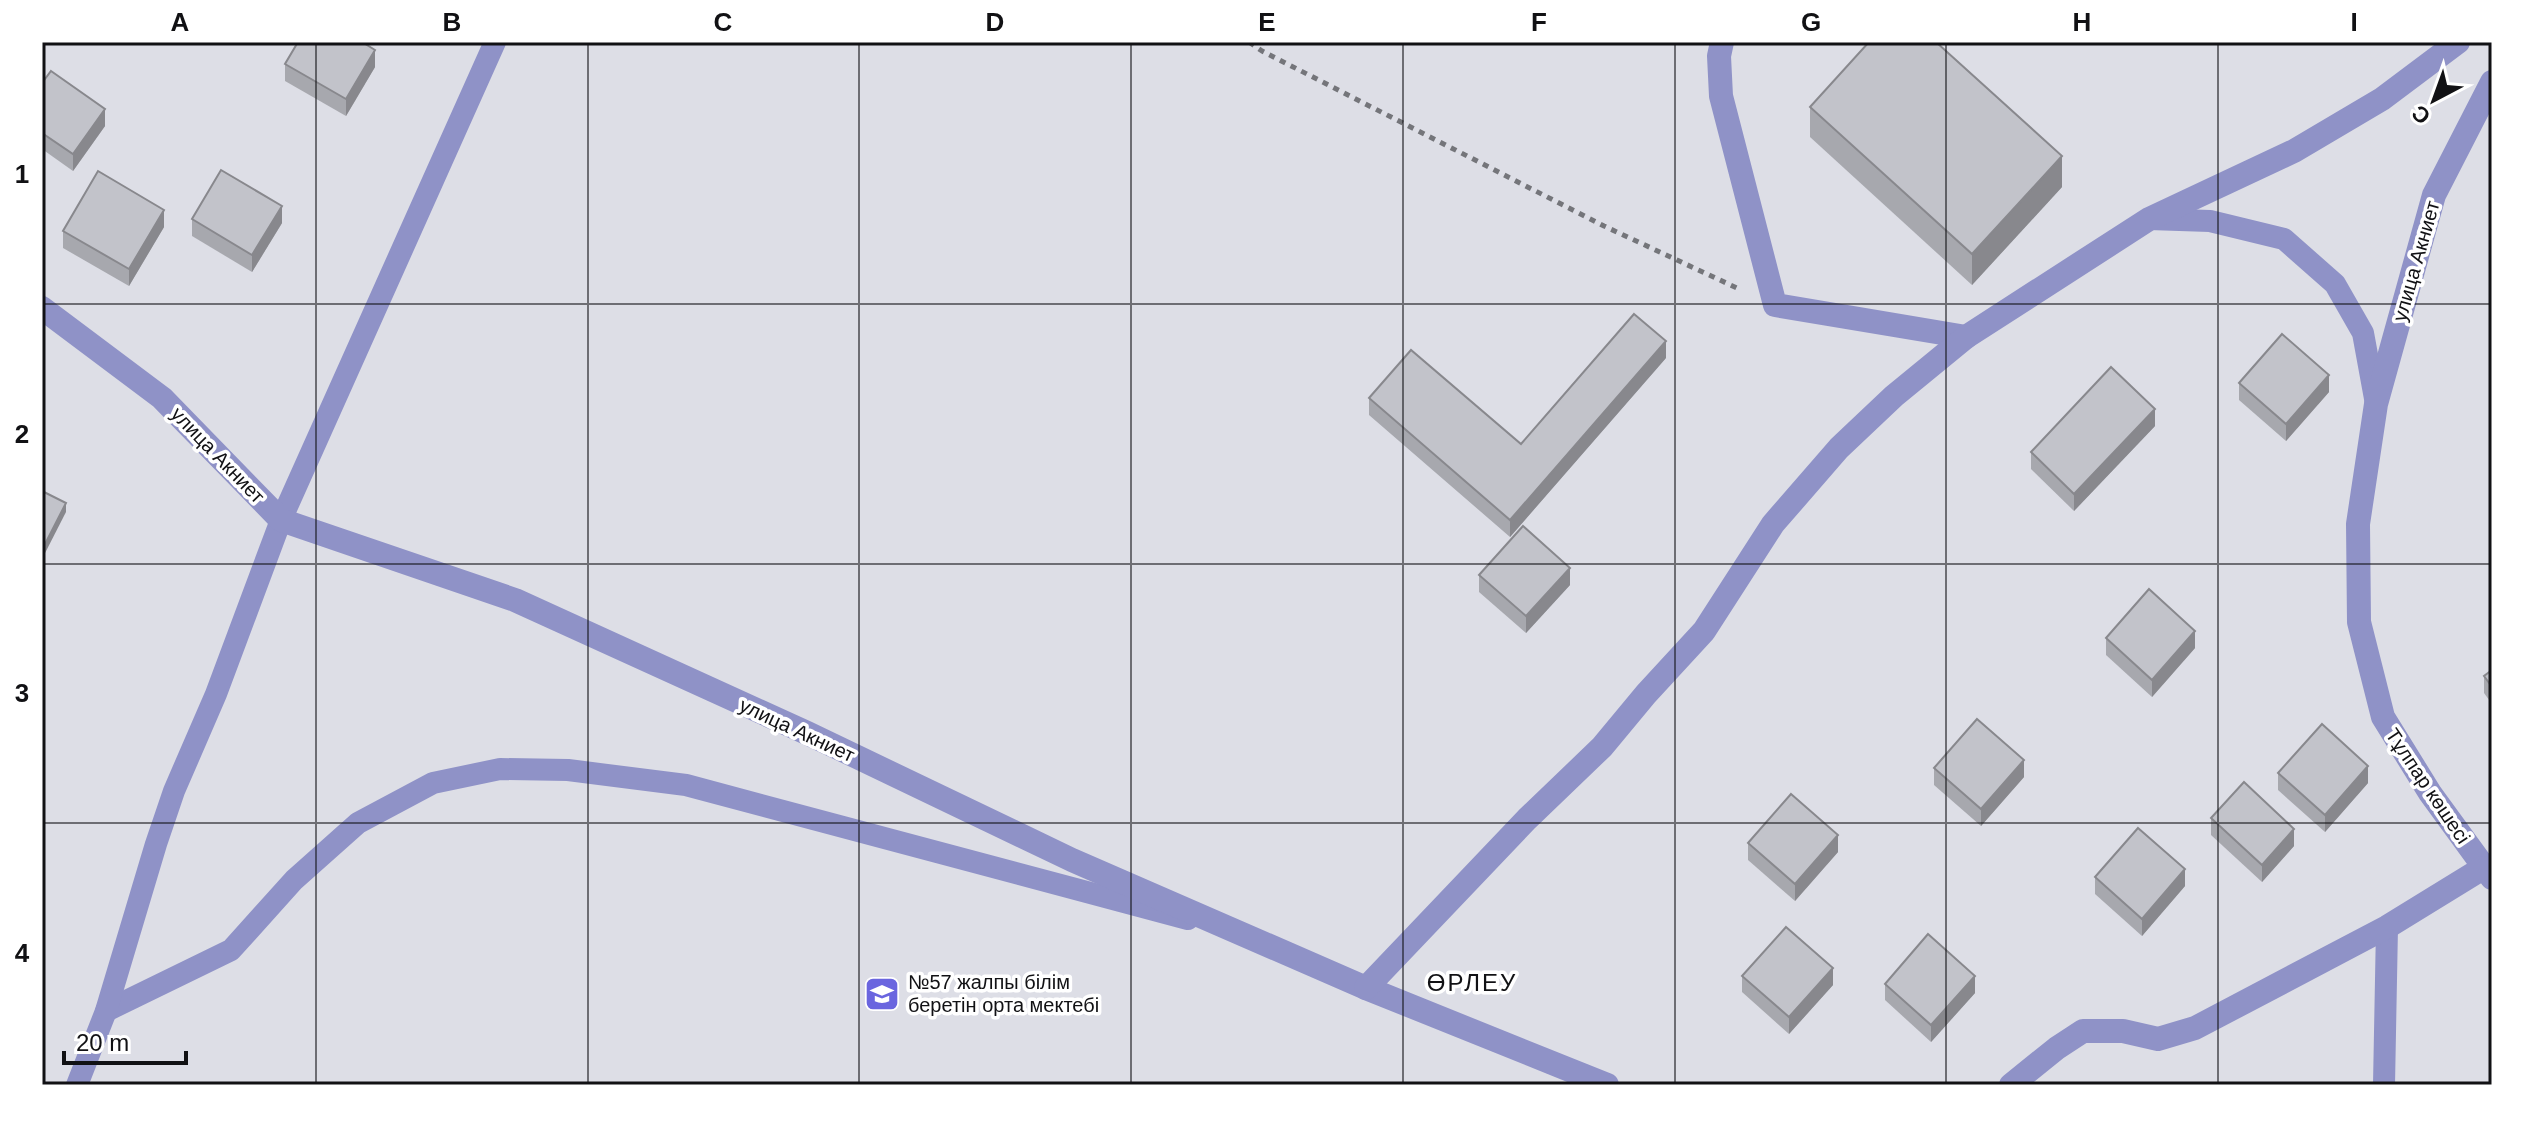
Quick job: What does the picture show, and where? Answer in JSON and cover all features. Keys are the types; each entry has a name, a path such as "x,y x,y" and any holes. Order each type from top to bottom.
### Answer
{"street":[{"path":"1722,42 1719,56 1721,96 1775,305 1966,337"},
{"path":"1366,988 1527,819 1602,747 1704,631 1773,524 1839,448 1894,396 1966,337 2149,219 2294,151 2382,99 2458,42"},
{"name":"улица Акниет","path":"2376,404 2434,195 2492,82"},
{"name":"улица Акниет","path":"42,308 162,398 281,520 515,600 807,733 1072,860 1366,988 1600,1084"},
{"name":"Тұлпар көшесі","path":"2376,404 2358,524 2359,622 2383,717 2430,793 2488,873"},
{"path":"2011,1085 2083,1031 2123,1031 2158,1039 2195,1028 2488,873"}],"lane":[{"path":"77,1085 106,1011 174,791 216,694 281,520 495,42"},
{"path":"2149,219 2210,221 2284,239 2335,284 2363,333 2376,404"},
{"path":"106,1011 231,950 294,880 358,823 433,783 500,769 568,770 686,785 1231,930"},
{"path":"2384,1085 2387,927"}],"path":[{"path":"1249,42 1604,226 1775,305"}],"building":[{"path":"298,42 362,42 375,50 346,99 285,64"},
{"path":"1869,42 1936,42 2062,156 1972,254 1810,107"},
{"path":"51,71 105,109 73,154 42,133 42,83"},
{"path":"221,170 282,206 252,255 192,219"},
{"path":"98,171 164,210 129,269 63,231"},
{"path":"1634,314 1666,341 1510,520 1369,398 1411,350 1521,444"},
{"path":"2282,334 2329,375 2286,424 2239,383"},
{"path":"2111,367 2155,409 2074,494 2031,452"},
{"path":"42,491 66,503 42,550"},
{"path":"1523,526 1570,568 1526,616 1479,575"},
{"path":"2149,589 2195,631 2152,680 2106,638"},
{"path":"2492,670 2492,687 2484,676"},
{"path":"1977,719 2024,760 1981,809 1934,768"},
{"path":"2322,724 2368,766 2325,815 2278,773"},
{"path":"2244,782 2294,829 2262,865 2211,818"},
{"path":"1791,794 1838,835 1795,884 1748,843"},
{"path":"2138,828 2185,869 2142,919 2095,877"},
{"path":"1786,927 1833,968 1789,1017 1742,976"},
{"path":"1928,934 1975,976 1931,1025 1885,984"}],"place":[{"name":"№57 жалпы білім беретін орта мектебі","path":"882,994"}],"district":[{"name":"ӨРЛЕУ","path":"1472,983"}]}
